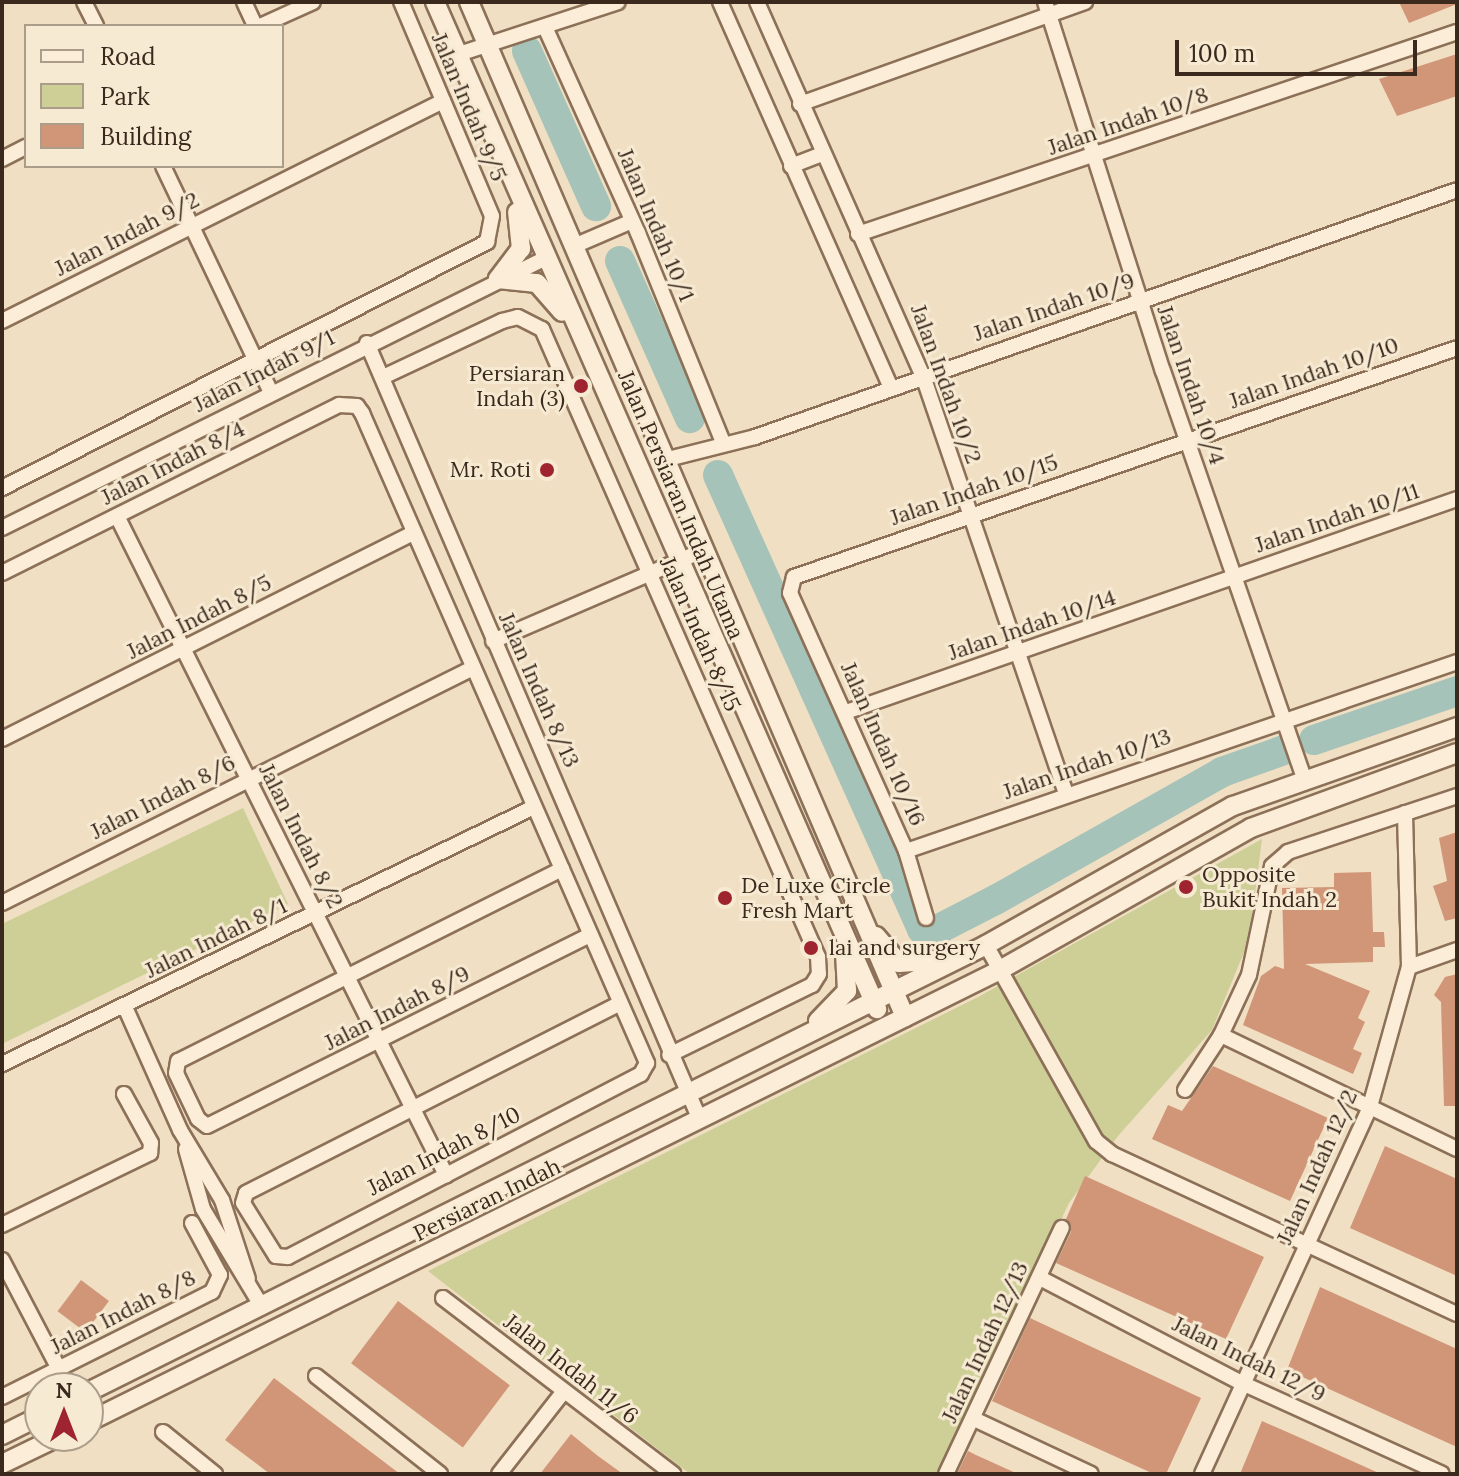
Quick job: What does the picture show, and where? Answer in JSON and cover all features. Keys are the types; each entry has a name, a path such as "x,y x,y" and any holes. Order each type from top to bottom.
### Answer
{"main road":[{"name":"Jalan Persiaran Indah Utama","path":"435,2 885,1026"},
{"name":"Jalan Persiaran Indah Utama","path":"469,2 525,143 574,246 702,551 905,1017"},
{"path":"525,143 554,232 548,257 568,265 584,303 615,346"},
{"path":"500,153 524,239 498,279 546,288 593,362"},
{"path":"893,991 986,945 1233,806 1457,727"},
{"path":"905,1017 1000,970 1251,828 1457,753"},
{"path":"1251,828 1304,779 1362,776 1437,760"},
{"path":"864,922 899,963 922,964 968,954"},
{"path":"800,1037 847,991 844,937"},
{"name":"Persiaran Indah","path":"104,1384 893,991"},
{"name":"Persiaran Indah","path":"104,1414 905,1017"},
{"path":"215,1360 256,1322 261,1305 279,1312 343,1297"},
{"path":"2,1435 24,1424"},
{"path":"2,1464 27,1452"}],"street":[{"path":"84,2 95,24"},
{"path":"244,2 257,24"},
{"path":"263,24 313,2"},
{"name":"Jalan Indah 9/5","path":"401,2 492,216 493,231"},
{"path":"456,55 618,2"},
{"path":"720,2 891,387"},
{"name":"Jalan Indah 10/2","path":"757,2 923,376 1066,793"},
{"path":"800,104 1047,8 1085,2"},
{"name":"Jalan Indah 10/4","path":"1047,8 1139,300 1232,578 1304,779"},
{"name":"Jalan Indah 10/1","path":"545,27 632,221 723,442"},
{"name":"Jalan Indah 10/8","path":"858,234 1457,32"},
{"name":"Jalan Indah 9/2","path":"2,321 443,101"},
{"path":"2,159 24,148"},
{"path":"791,166 823,154"},
{"path":"164,168 271,392"},
{"name":"Jalan Indah 10/9","path":"664,460 723,442 755,437 1457,190"},
{"path":"574,246 632,221"},
{"name":"Jalan Indah 9/1","path":"2,488 487,242 493,231"},
{"name":"Jalan Indah 9/1","path":"2,528 367,343 548,257"},
{"name":"Jalan Indah 8/15","path":"383,377 502,321 518,317 542,329 818,957 819,974 812,985 669,1055"},
{"name":"Jalan Indah 8/13","path":"367,343 669,1055 700,1120"},
{"name":"Jalan Indah 10/10","path":"1186,440 1457,348"},
{"name":"Jalan Indah 8/4","path":"2,573 339,405 352,403 362,413 414,533"},
{"name":"Jalan Indah 10/15","path":"790,593 789,585 800,573 1186,440"},
{"name":"Jalan Indah 10/11","path":"1232,578 1457,499"},
{"name":"Jalan Indah 8/2","path":"117,516 446,1175"},
{"path":"413,1108 620,1003 414,533"},
{"name":"Jalan Indah 8/5","path":"2,739 414,533"},
{"path":"493,641 649,571 702,551"},
{"name":"Jalan Indah 10/14","path":"846,712 1232,578"},
{"name":"Jalan Indah 10/16","path":"790,593 906,851 926,918"},
{"name":"Jalan Indah 10/13","path":"906,851 1066,793 1457,662"},
{"name":"Jalan Indah 8/6","path":"2,903 473,668"},
{"path":"1185,1090 1221,1035 1254,960 1272,866 1288,852 1457,796"},
{"name":"Jalan Indah 8/1","path":"2,1064 534,807"},
{"name":"Jalan Indah 12/2","path":"1202,1474 1369,1110 1409,967 1405,813"},
{"path":"349,980 562,869"},
{"name":"Jalan Indah 8/9","path":"349,980 175,1064 198,1119 207,1126 223,1119 590,935"},
{"path":"986,945 1096,1141 1307,1246 1457,1314"},
{"path":"1409,967 1457,950"},
{"name":"Jalan Indah 8/10","path":"413,1108 246,1193 243,1203 264,1245 276,1256 288,1257 647,1071 620,1003"},
{"path":"125,1007 180,1130 222,1200 248,1279 261,1305"},
{"path":"1221,1035 1369,1110 1457,1149"},
{"path":"2,1225 150,1153 151,1143 124,1094"},
{"name":"Jalan Indah 8/8","path":"2,1397 219,1284 220,1275 192,1223"},
{"name":"Jalan Indah 12/13","path":"946,1474 1062,1228"},
{"path":"2,1260 59,1369"},
{"name":"Jalan Indah 12/9","path":"1040,1278 1244,1384 1442,1474"},
{"name":"Jalan Indah 11/6","path":"443,1298 673,1474"},
{"path":"316,1376 440,1474"},
{"path":"499,1474 564,1391"},
{"path":"974,1419 1091,1474"},
{"path":"163,1432 215,1474"}],"green space":[{"path":"243,808 288,904 2,1044 2,924"},
{"path":"1262,839 1249,940 1212,1030 1118,1136 1069,1203 939,1474 690,1474 428,1271 978,997"}],"building":[{"path":"1399,2 1457,2 1457,4 1409,23"},
{"path":"1457,54 1457,96 1397,116 1379,79"},
{"path":"1457,832 1457,918 1445,921 1433,886 1447,881 1439,838"},
{"path":"1371,872 1373,932 1384,932 1385,947 1373,947 1373,962 1305,964 1370,991 1358,1018 1365,1022 1353,1049 1362,1053 1353,1074 1243,1025 1261,976 1275,966 1284,969 1282,888 1334,887 1334,873"},
{"path":"1457,974 1457,1106 1444,1106 1441,1002 1434,995 1445,977"},
{"path":"1213,1066 1328,1118 1290,1201 1152,1139 1168,1105 1182,1111"},
{"path":"1385,1146 1457,1179 1457,1276 1350,1228"},
{"path":"1085,1176 1264,1257 1226,1339 1056,1263 1071,1232 1066,1219"},
{"path":"81,1280 109,1301 85,1332 58,1311"},
{"path":"1320,1287 1457,1349 1457,1447 1287,1370"},
{"path":"398,1301 510,1385 463,1448 351,1363"},
{"path":"1030,1318 1201,1398 1166,1474 1154,1474 992,1401"},
{"path":"274,1378 400,1474 270,1474 225,1440"},
{"path":"1262,1421 1303,1439 1381,1474 1240,1474"},
{"path":"571,1434 598,1456 623,1474 540,1474"},
{"path":"968,1451 976,1455 1018,1474 957,1474"}],"waterway":[{"path":"527,51 596,206"},
{"path":"620,261 690,418"},
{"path":"718,475 922,929 931,933 997,899 1222,772 1284,750"},
{"path":"1314,740 1457,691"}],"place":[{"name":"Persiaran Indah (3)","path":"581,386"},
{"name":"Mr. Roti","path":"547,470"},
{"name":"Opposite Bukit Indah 2","path":"1186,887"},
{"name":"De Luxe Circle Fresh Mart","path":"725,898"},
{"name":"lai and surgery","path":"811,948"}]}
